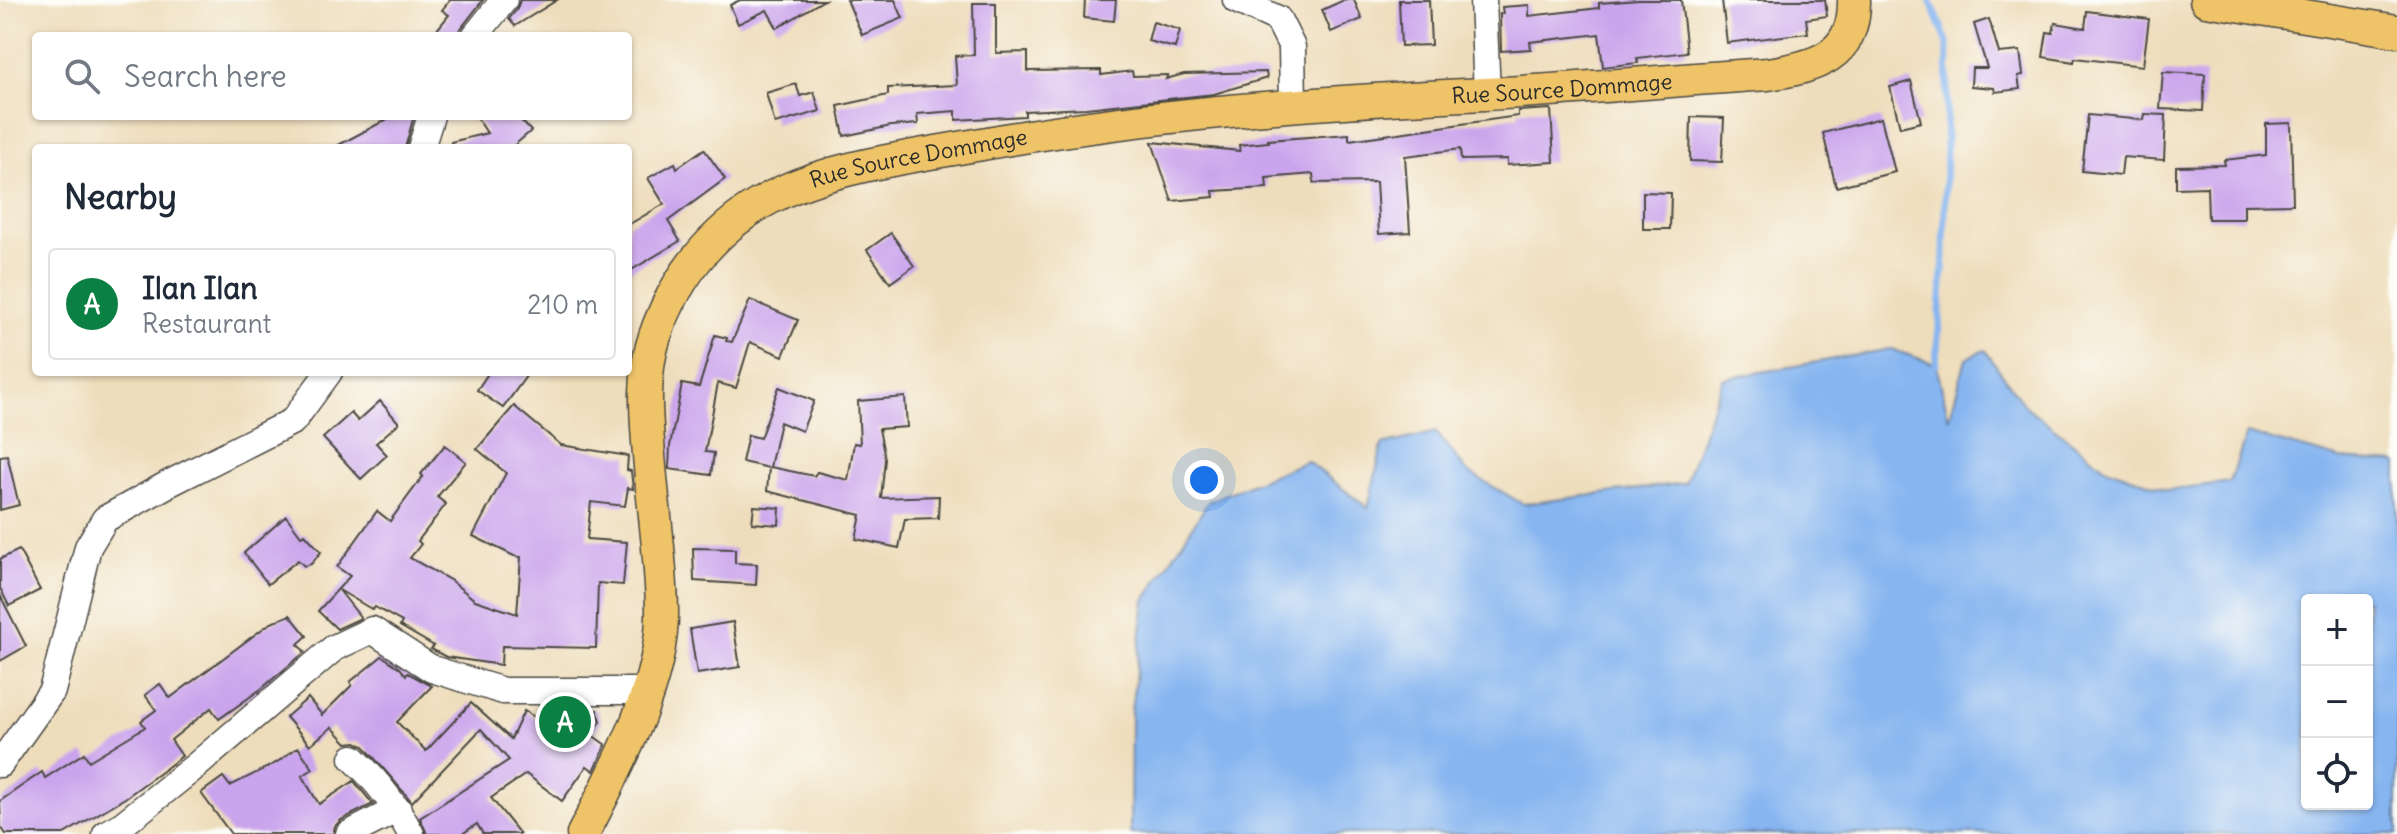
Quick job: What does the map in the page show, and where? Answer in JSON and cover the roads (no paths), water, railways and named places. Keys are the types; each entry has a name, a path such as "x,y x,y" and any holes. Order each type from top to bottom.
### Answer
{"main road":[{"name":"Rue Source Dommage","path":"583,834 648,691 662,614 646,417 647,366 665,309 677,286 702,251 750,209 815,179 900,159 1037,134 1293,104 1487,94 1804,69 1834,52 1851,25 1854,0"},
{"path":"2206,0 2397,31"}],"street":[{"path":"478,32 504,0"},
{"path":"1236,0 1278,19 1292,47 1293,104"},
{"path":"1483,0 1487,94"},
{"path":"422,144 430,120"},
{"path":"0,764 52,691 88,547 105,519 293,421 326,376"},
{"path":"106,834 122,825 197,765 334,648 372,630 432,669 503,691 648,691"},
{"path":"353,758 398,809 411,834"},
{"path":"349,834 398,809"}],"water":[{"path":"1890,349 1936,364 1949,419 1966,358 1985,350 2024,405 2104,467 2167,490 2230,482 2247,433 2341,459 2397,463 2397,834 1130,834 1131,711 1145,600 1209,501 1307,461 1368,508 1382,445 1436,432 1468,472 1523,504 1685,483 1723,379"}],"waterway":[{"path":"1930,0 1948,44 1944,257 1936,364"}],"place":[{"name":"Ilan Ilan","path":"565,722"}]}
